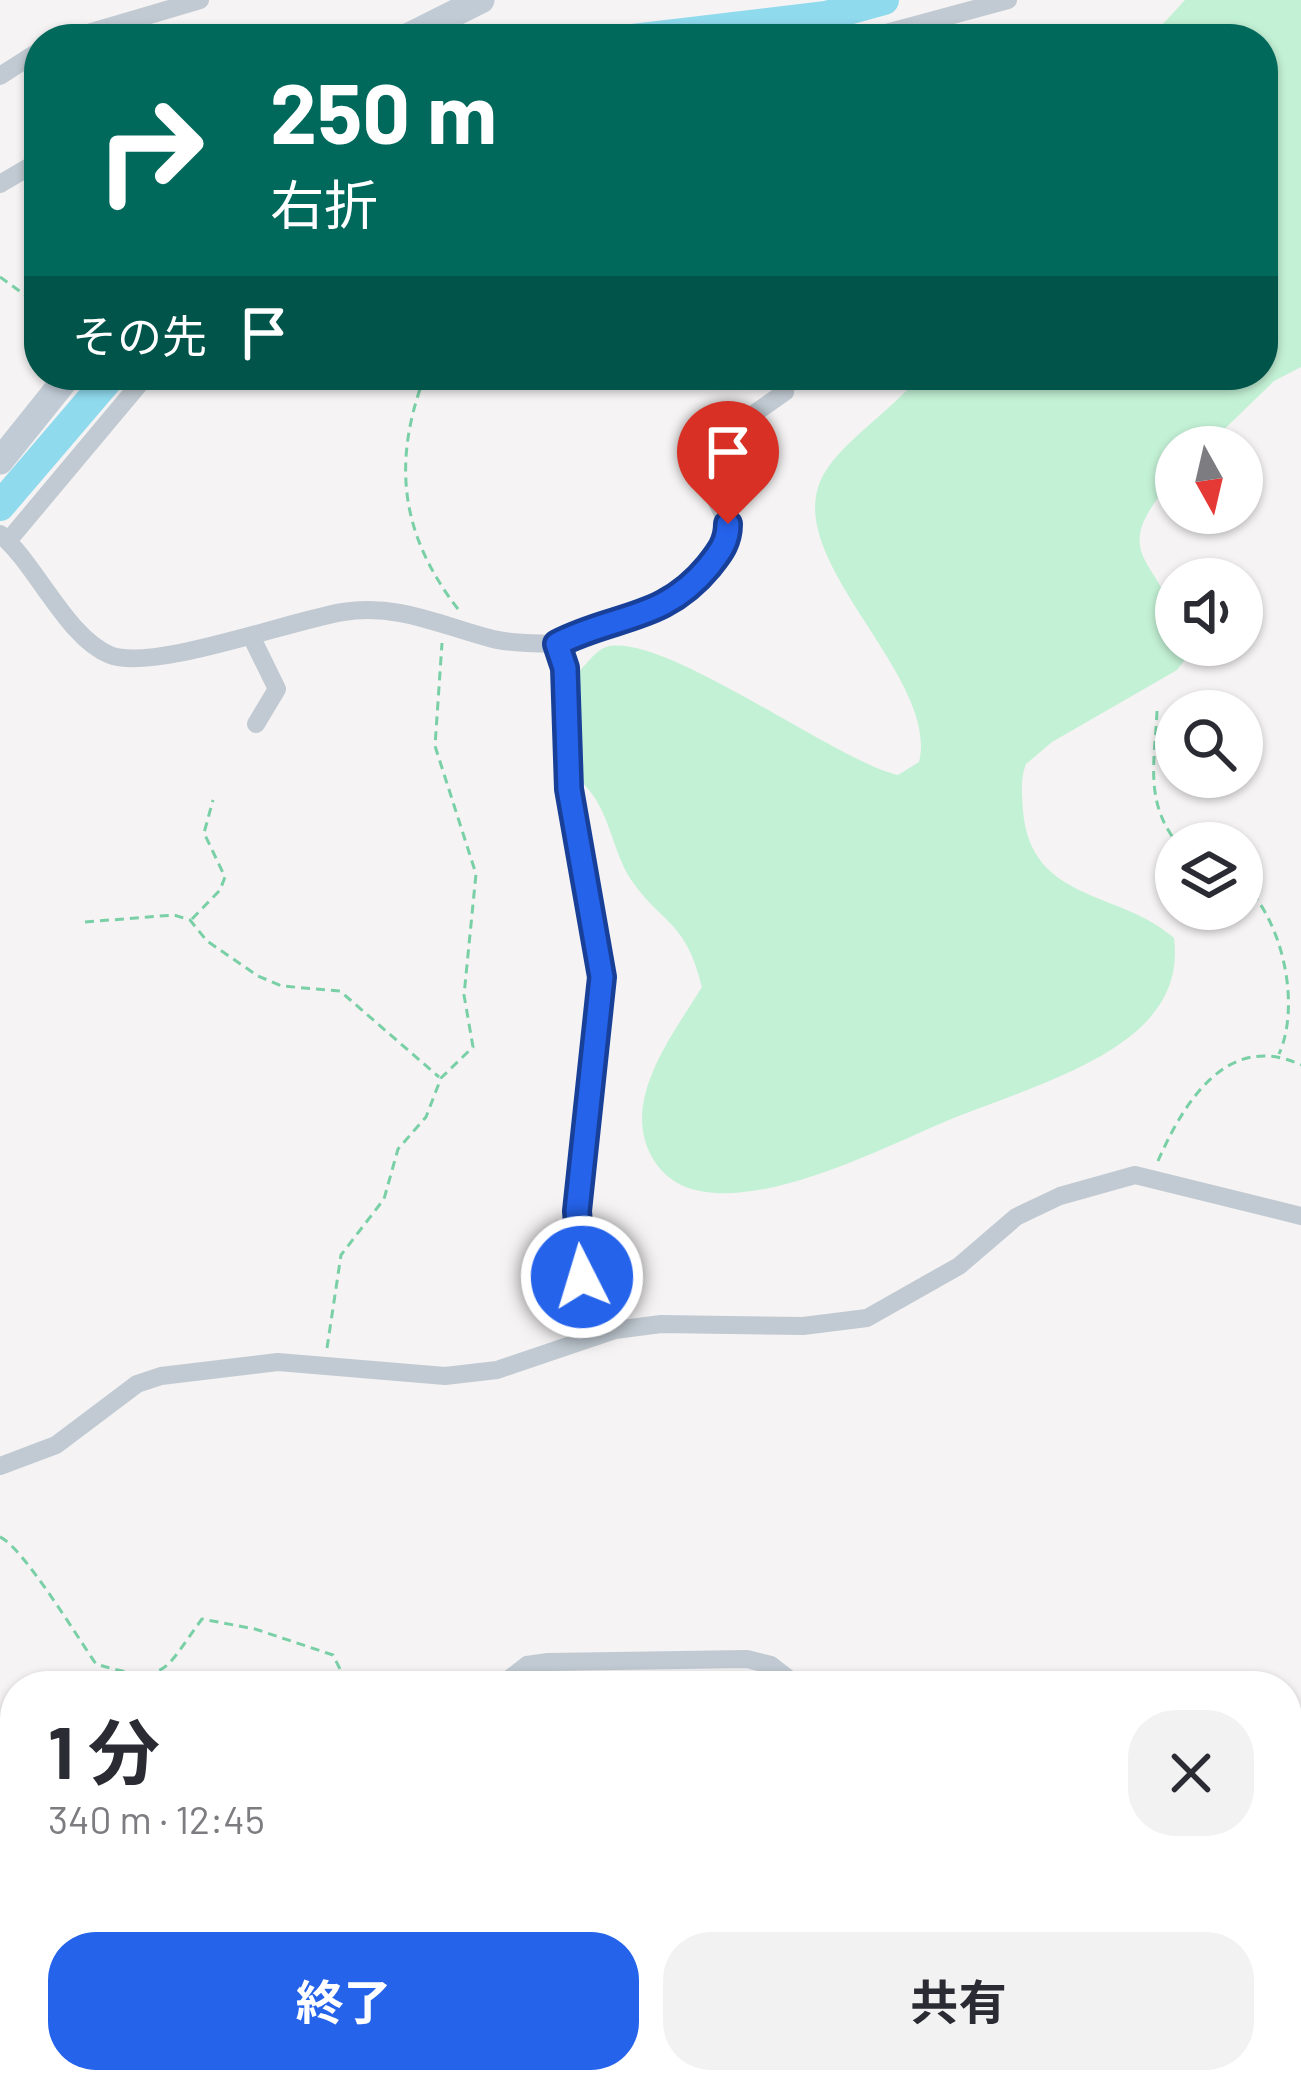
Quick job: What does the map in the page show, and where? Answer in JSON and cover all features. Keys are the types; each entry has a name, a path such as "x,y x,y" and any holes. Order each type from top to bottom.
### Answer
{"main road":[{"path":"433,24 482,0"},
{"path":"0,461 57,390"}],"street":[{"path":"118,24 200,0"},
{"path":"919,24 1008,0"},
{"path":"133,390 4,537 71,619 110,655 188,650 373,607 475,630 506,642 557,644 642,617 694,583 728,540 728,524 697,462 705,448 785,390"},
{"path":"251,636 278,689 256,724"},
{"path":"557,644 565,668 569,789 602,977 577,1211 578,1253 582,1277 615,1330"},
{"path":"0,1466 56,1445 137,1384 212,1369 325,1363 445,1376 497,1370 615,1330 701,1320 803,1326 867,1318 959,1266 1016,1217 1060,1196 1135,1175 1301,1216"},
{"path":"519,1671 548,1662 747,1659 779,1671"}],"path":[{"path":"419,390 406,424 404,466 411,523 436,580 475,630"},
{"path":"325,1363 341,1255 384,1199 398,1149 426,1117 441,1078 473,1047 464,995 478,891 435,746 443,623"},
{"path":"1155,750 1153,788 1160,822"},
{"path":"190,920 225,877 204,832 213,800"},
{"path":"1263,902 1286,943 1297,1011 1292,1036 1278,1056"},
{"path":"85,922 174,915 190,920 207,941 258,976 282,986 340,991 441,1078"},
{"path":"1153,1180 1191,1094 1236,1064 1278,1056 1301,1065"},
{"path":"0,1537 22,1552 40,1589 96,1664 128,1671"},
{"path":"156,1671 179,1660 202,1619 254,1629 333,1655 341,1671"}],"green space":[{"path":"1185,0 1301,0 1301,367 1278,379 1278,24 1163,24"},
{"path":"906,390 1265,390 1228,426 1155,426 1155,502 1141,528 1140,545 1155,578 1155,666 1180,666 1052,742 1026,764 1023,775 1023,811 1030,841 1042,863 1081,891 1129,911 1174,938 1174,966 1161,1003 1144,1024 1113,1048 1041,1085 835,1168 751,1191 712,1193 679,1184 655,1162 642,1118 653,1072 702,987 695,964 679,934 628,875 597,801 566,763 555,737 557,711 576,675 600,650 632,647 706,677 870,765 898,775 919,762 919,729 908,694 842,584 824,549 815,514 820,482 851,441"}],"waterway":[{"path":"759,24 826,16 884,0"},
{"path":"0,506 99,390"}],"route":[{"path":"582,1277 577,1211 602,977 569,789 564,653 557,644 665,606 717,556 728,540 728,524"}]}
